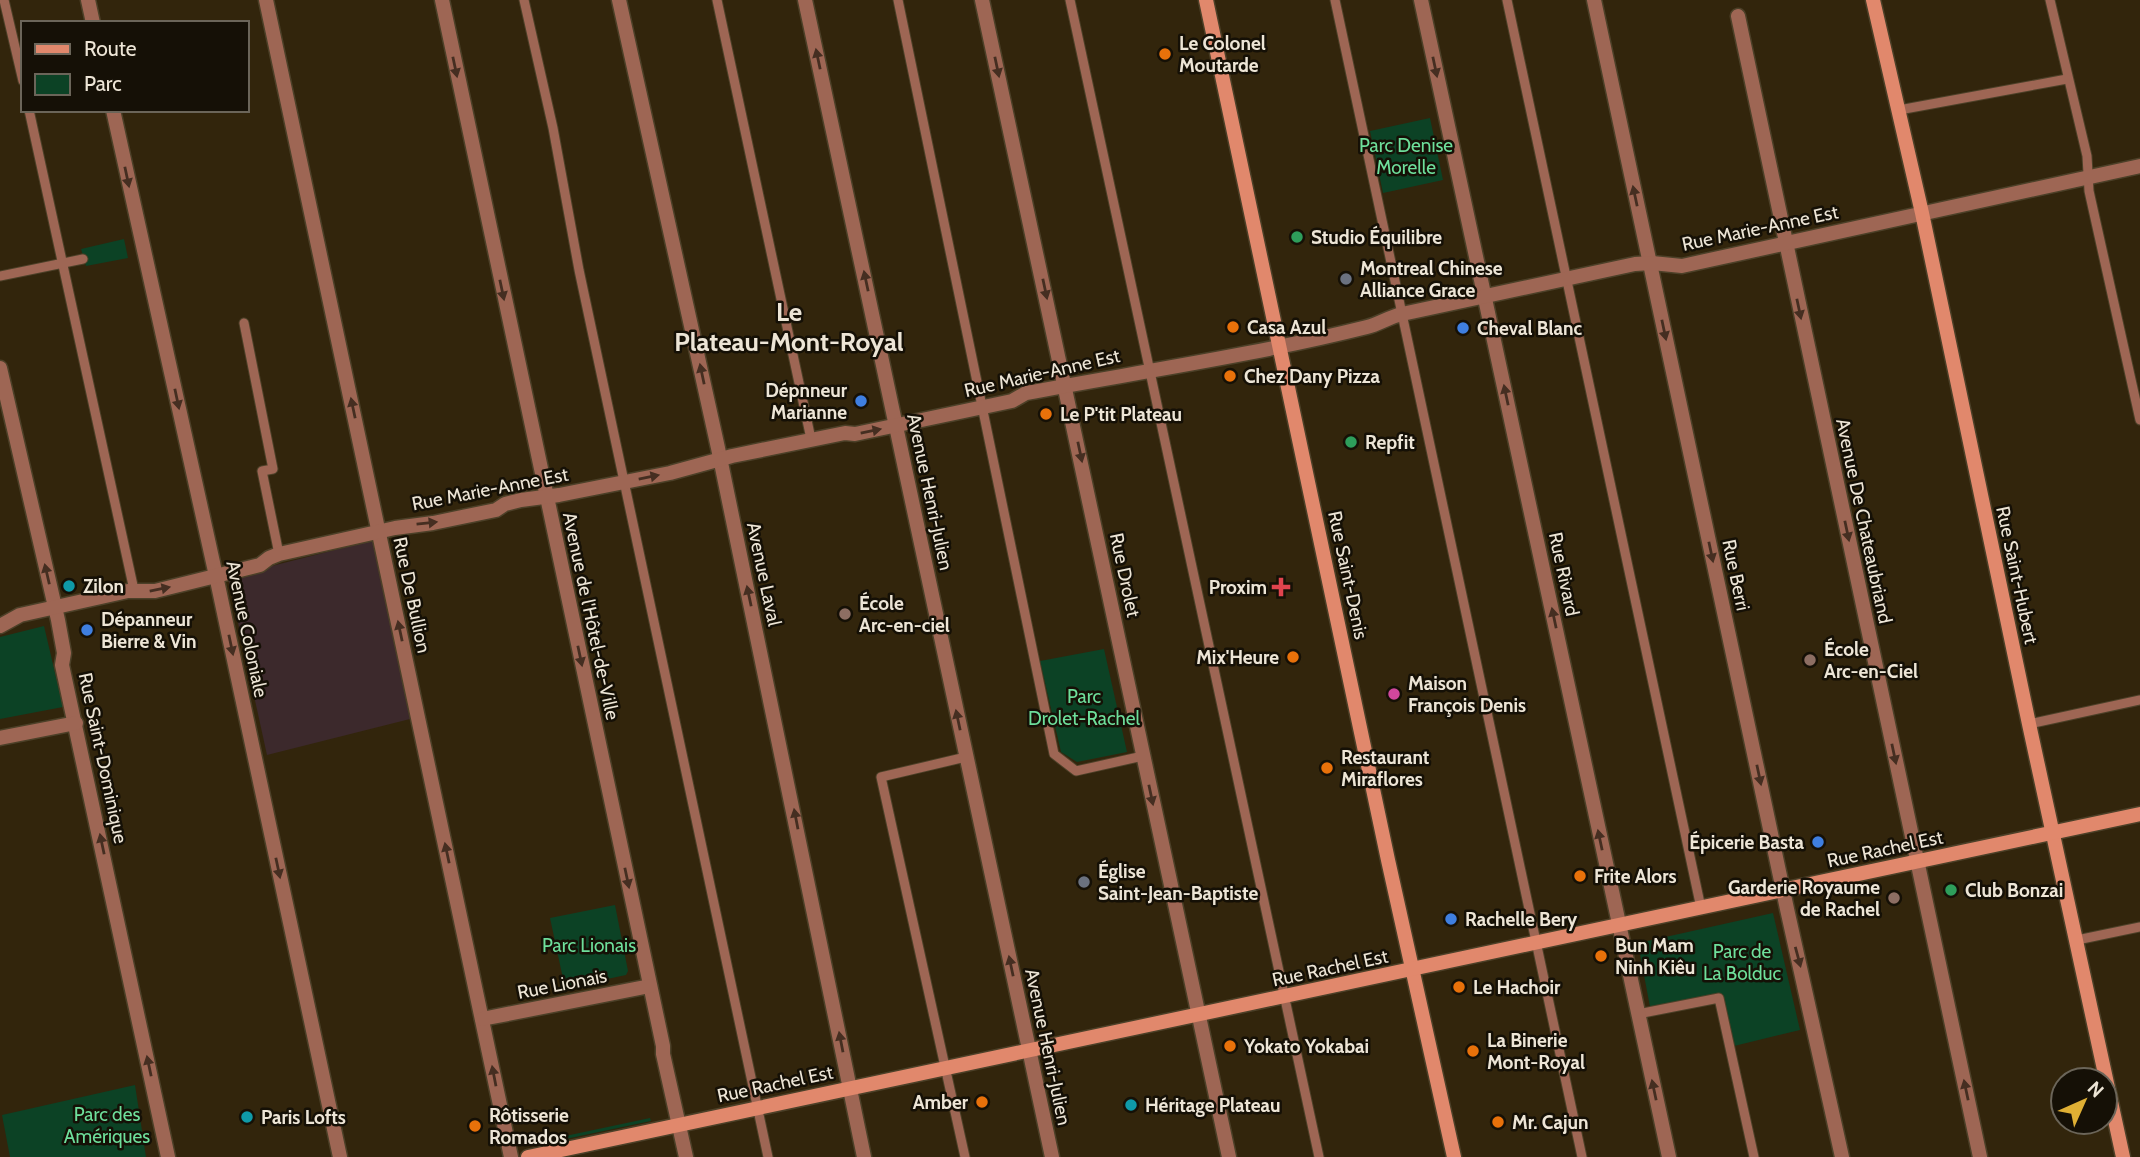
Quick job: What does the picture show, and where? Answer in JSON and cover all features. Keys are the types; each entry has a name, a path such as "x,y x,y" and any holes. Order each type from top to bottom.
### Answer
{"main road":[{"name":"Rue Saint-Denis","path":"1206,0 1454,1157"},
{"name":"Rue Saint-Hubert","path":"1873,0 1922,213 2123,1157"},
{"name":"Rue Rachel Est","path":"528,1157 2140,814"}],"street":[{"path":"88,0 93,21"},
{"name":"Rue De Bullion","path":"266,0 510,1157"},
{"name":"Avenue de l'Hôtel-de-Ville","path":"442,0 686,1157"},
{"name":"Avenue Laval","path":"619,0 720,458 864,1157"},
{"name":"Avenue Henri-Julien","path":"805,0 1052,1157"},
{"name":"Rue Drolet","path":"982,0 1229,1157"},
{"name":"Rue Rivard","path":"1421,0 1668,1157"},
{"name":"Rue Berri","path":"1594,0 1842,1157"},
{"name":"Avenue De Chateaubriand","path":"1738,16 1980,1157"},
{"name":"Avenue Coloniale","path":"113,112 340,1157"},
{"name":"Rue Marie-Anne Est","path":"0,626 20,615 134,590 155,591 260,565 279,554 379,531 496,510 505,504 521,500 690,469 720,458 811,439 897,426 1012,401 1026,393 1150,369 1198,364 1371,326 1402,314 1635,264 1682,266 2140,166"},
{"name":"Rue Saint-Dominique","path":"0,368 55,609 64,653 62,665 168,1157"},
{"path":"0,738 76,723"},
{"name":"Rue Lionais","path":"482,1019 650,986"}],"lane":[{"path":"4,0 21,72"},
{"path":"524,0 768,1157"},
{"path":"717,0 811,439"},
{"path":"898,0 1054,754 1076,771 1143,756"},
{"path":"1070,0 1319,1157"},
{"path":"1335,0 1582,1157"},
{"path":"1507,0 1701,908"},
{"path":"2050,0 2087,156 2088,179 2140,421"},
{"path":"1899,110 2067,79"},
{"path":"29,112 134,590"},
{"path":"0,276 83,258"},
{"path":"244,323 273,469 262,471 279,554"},
{"path":"2029,724 2140,700"},
{"path":"965,1157 881,777 966,757"},
{"path":"2077,940 2140,927"},
{"path":"1638,1014 1719,998 1754,1157"}],"shaded area":[{"path":"378,539 410,719 267,755 228,577"}],"green space":[{"name":"Parc Denise Morelle","path":"1430,118 1443,180 1383,193 1370,131"},
{"path":"124,239 128,258 86,266 81,249"},
{"path":"44,626 63,707 0,719 0,637"},
{"name":"Parc Drolet-Rachel","path":"1104,649 1127,752 1077,762 1061,752 1040,661"},
{"name":"Parc Lionais","path":"615,905 628,971 626,975 565,988 550,918"},
{"name":"Parc de La Bolduc","path":"1773,913 1800,1030 1730,1047 1719,998 1651,1012 1639,949 1643,942"},
{"name":"Parc des Amériques","path":"135,1085 146,1157 10,1157 2,1115"},
{"path":"650,1118 651,1121 537,1145 537,1142"}],"place":[{"name":"Le Colonel Moutarde","path":"1165,54"},
{"name":"Studio Équilibre","path":"1297,237"},
{"name":"Montreal Chinese Alliance Grace","path":"1346,279"},
{"name":"Casa Azul","path":"1233,327"},
{"name":"Cheval Blanc","path":"1463,328"},
{"name":"Chez Dany Pizza","path":"1230,376"},
{"name":"Dépnneur Marianne","path":"861,401"},
{"name":"Le P'tit Plateau","path":"1046,414"},
{"name":"Repfit","path":"1351,442"},
{"name":"Zilon","path":"69,586"},
{"name":"Proxim","path":"1281,587"},
{"name":"École Arc-en-ciel","path":"845,614"},
{"name":"Dépanneur Bierre & Vin","path":"87,630"},
{"name":"Mix'Heure","path":"1293,657"},
{"name":"École Arc-en-Ciel","path":"1810,660"},
{"name":"Maison François Denis","path":"1394,694"},
{"name":"Restaurant Miraflores","path":"1327,768"},
{"name":"Épicerie Basta","path":"1818,842"},
{"name":"Frite Alors","path":"1580,876"},
{"name":"Église Saint-Jean-Baptiste","path":"1084,882"},
{"name":"Club Bonzai","path":"1951,890"},
{"name":"Garderie Royaume de Rachel","path":"1894,898"},
{"name":"Rachelle Bery","path":"1451,919"},
{"name":"Bun Mam Ninh Kiêu","path":"1601,956"},
{"name":"Le Hachoir","path":"1459,987"},
{"name":"Yokato Yokabai","path":"1230,1046"},
{"name":"La Binerie Mont-Royal","path":"1473,1051"},
{"name":"Amber","path":"982,1102"},
{"name":"Héritage Plateau","path":"1131,1105"},
{"name":"Paris Lofts","path":"247,1117"},
{"name":"Mr. Cajun","path":"1498,1122"},
{"name":"Rôtisserie Romados","path":"475,1126"}],"district":[{"name":"Le Plateau-Mont-Royal","path":"789,327"}]}
